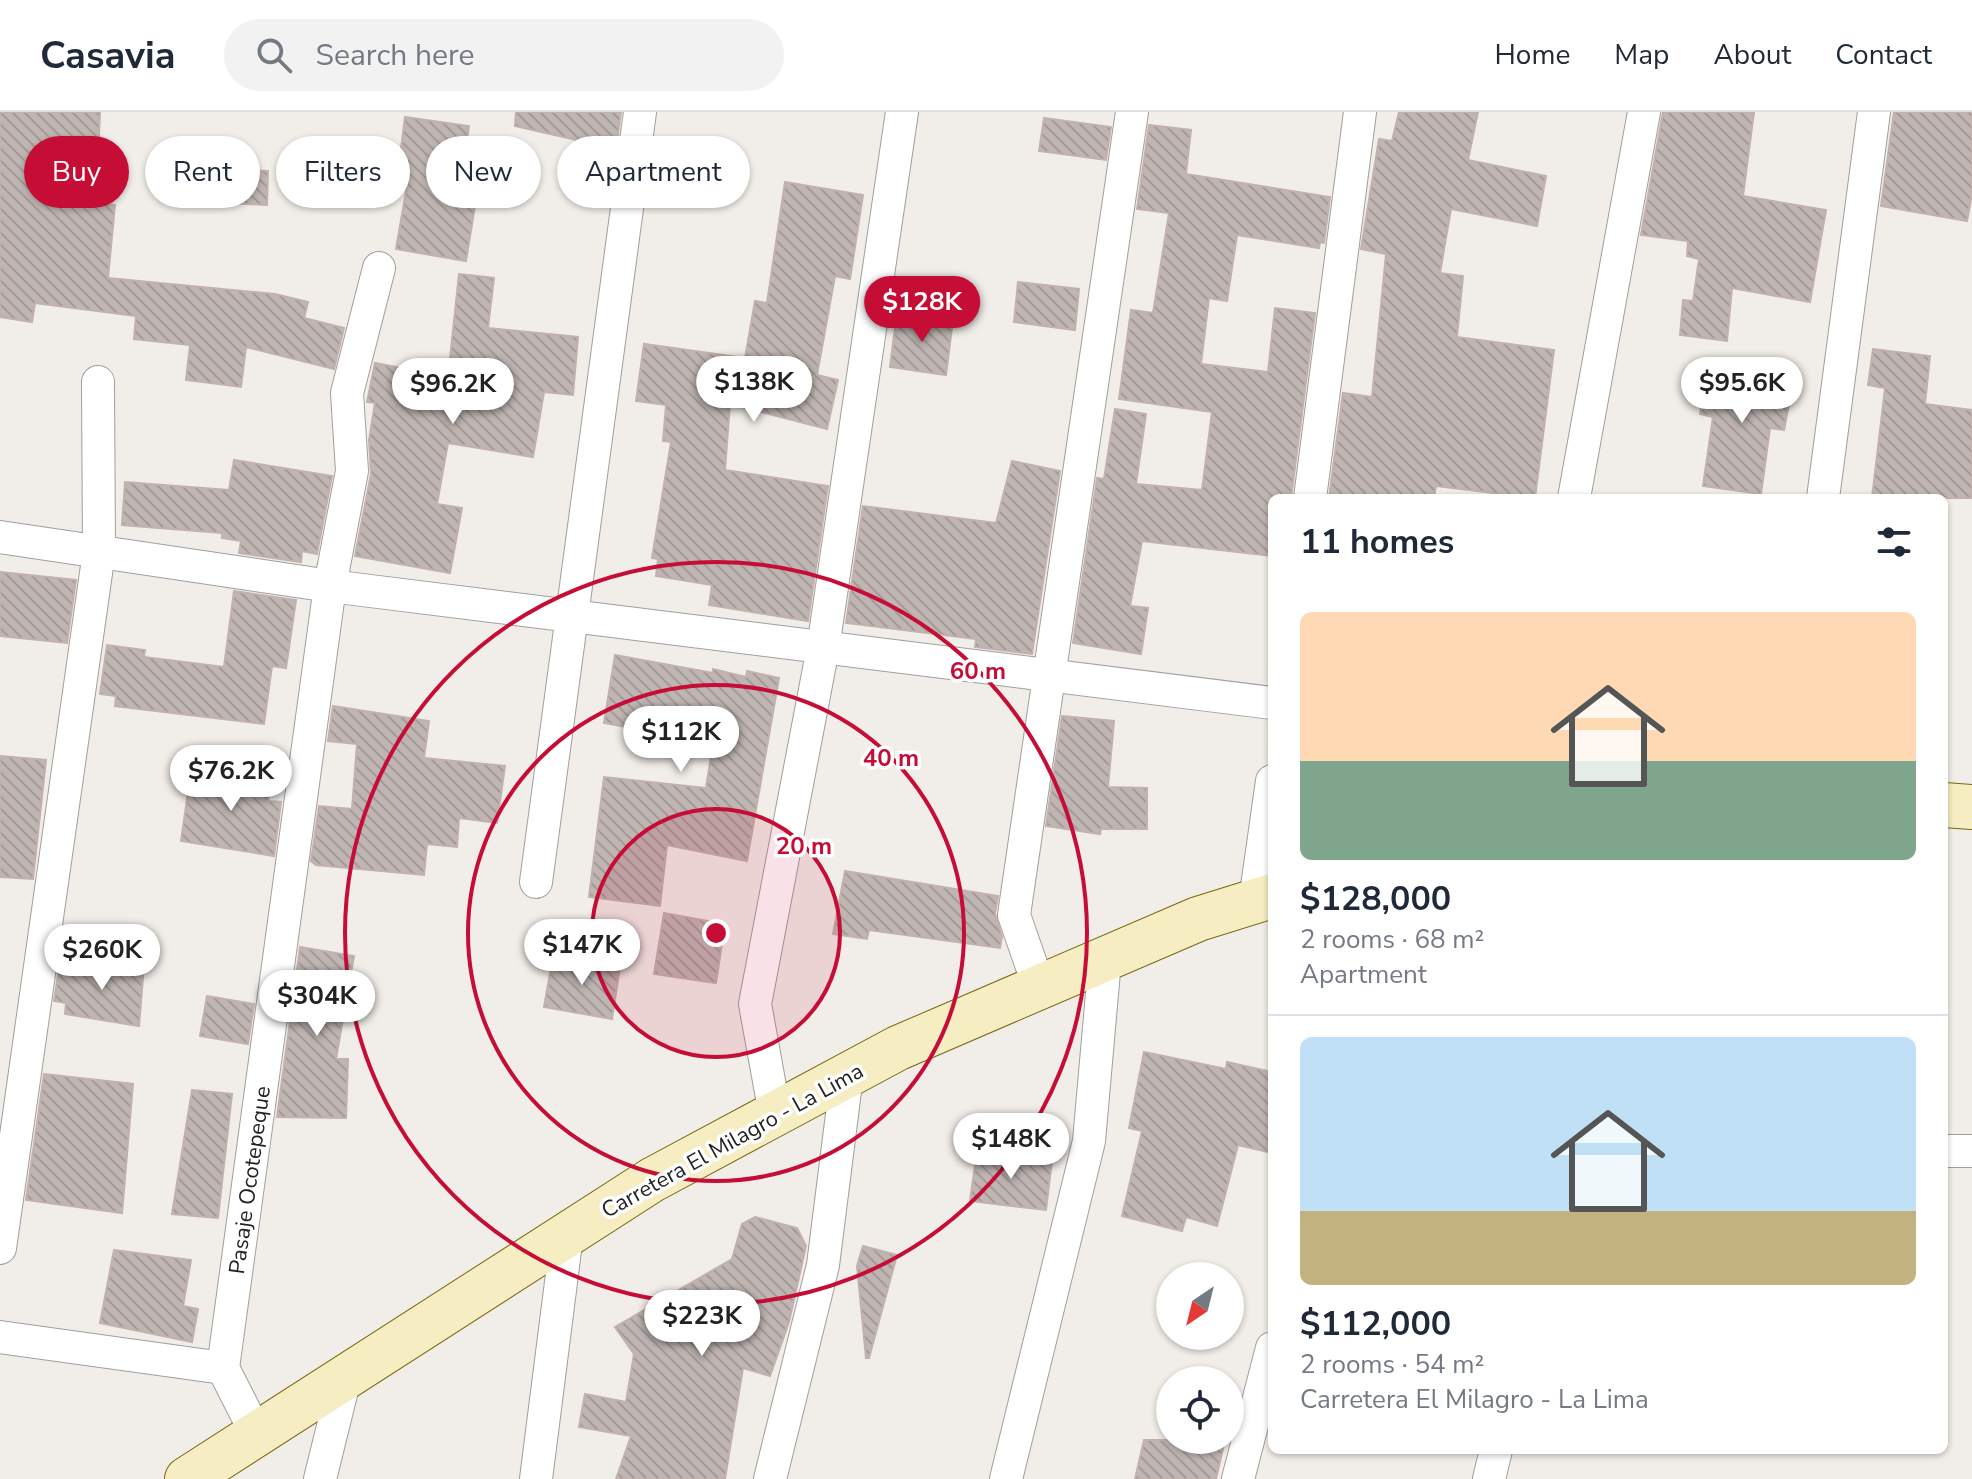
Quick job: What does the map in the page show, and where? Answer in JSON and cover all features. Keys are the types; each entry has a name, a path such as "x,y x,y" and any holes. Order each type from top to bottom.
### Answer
{"main road":[{"path":"1948,805 1972,807"},
{"name":"Carretera El Milagro - La Lima","path":"187,1479 652,1180 898,1048 1198,919 1264,898"}],"street":[{"path":"536,882 640,112"},
{"path":"775,1114 755,1004 823,648 902,112"},
{"path":"1039,987 1014,915 1132,112"},
{"path":"1311,494 1360,112"},
{"path":"1575,494 1644,112"},
{"path":"1824,494 1874,112"},
{"name":"Pasaje Ocotepeque","path":"223,1368 330,586 352,471 347,393 379,268"},
{"path":"0,1248 99,552 98,382"},
{"path":"0,537 330,586 1268,703"},
{"path":"1264,898 1268,840"},
{"path":"1006,1479 1089,1141 1105,960"},
{"path":"770,1479 823,1265 847,1075"},
{"path":"1948,1151 1972,1151"},
{"path":"536,1479 567,1235"},
{"path":"0,1337 223,1368 257,1435"},
{"path":"1238,1479 1268,1363"},
{"path":"320,1479 345,1378"},
{"path":"1489,1479 1495,1454"}],"building":[{"path":"0,112 100,112 99,136 24,136 24,208 115,208 108,278 275,294 308,302 304,318 344,328 334,369 246,347 241,387 186,380 190,345 134,339 136,316 35,303 32,322 0,317"},
{"path":"516,112 621,112 618,136 559,136 515,126"},
{"path":"1399,112 1478,112 1468,160 1546,176 1537,226 1451,209 1440,273 1463,276 1457,337 1554,350 1536,494 1502,494 1436,486 1435,494 1330,494 1343,393 1372,397 1386,254 1361,249 1379,139 1392,141"},
{"path":"1663,112 1754,112 1743,196 1826,210 1810,302 1732,288 1727,341 1680,335 1683,300 1693,301 1699,259 1687,256 1688,241 1641,235"},
{"path":"1894,112 1972,112 1972,194 1967,221 1881,206"},
{"path":"405,117 469,126 468,136 426,136 426,208 475,208 466,261 396,249 403,208 410,208 410,136 403,136"},
{"path":"1044,118 1111,127 1106,160 1039,151"},
{"path":"1149,125 1191,130 1186,174 1330,197 1324,243 1320,242 1319,248 1237,235 1227,301 1209,298 1201,364 1268,372 1275,308 1315,313 1292,494 1268,494 1268,556 1142,541 1130,606 1148,608 1141,654 1073,643 1097,478 1104,479 1115,409 1146,414 1136,484 1202,490 1212,412 1119,399 1131,310 1153,313 1169,213 1137,209"},
{"path":"260,171 268,171 267,205 260,205"},
{"path":"785,182 863,195 850,279 835,276 817,375 838,380 827,429 730,404 725,470 828,486 808,621 709,605 712,585 656,576 658,559 652,558 671,442 663,441 666,405 636,401 644,344 745,358 755,301 767,303"},
{"path":"459,274 494,278 488,328 578,337 573,395 544,392 533,457 448,443 437,504 462,508 450,573 355,556 371,474 369,440 375,403 367,402 375,363 448,377"},
{"path":"1018,282 1079,289 1075,330 1014,322"},
{"path":"897,312 953,320 946,375 890,367"},
{"path":"1873,349 1930,356 1925,404 1972,410 1972,498 1948,498 1948,494 1872,494 1885,388 1868,385"},
{"path":"1710,363 1794,379 1784,430 1770,428 1761,494 1703,486 1713,417 1700,414"},
{"path":"234,460 332,476 317,554 302,551 301,562 239,553 241,541 222,538 222,533 122,525 125,482 229,490"},
{"path":"1012,461 1060,471 1032,654 975,647 976,639 846,623 863,506 996,523"},
{"path":"0,572 76,580 67,643 0,636"},
{"path":"234,591 296,600 286,668 272,666 264,724 115,706 116,696 100,694 107,645 145,650 144,657 224,667"},
{"path":"615,655 713,673 713,669 746,677 747,671 779,678 747,861 667,845 660,906 589,897 604,777 706,788 713,743 604,723"},
{"path":"333,706 429,721 424,758 505,766 497,823 459,818 457,847 427,844 424,875 316,865 311,861 319,806 352,809 357,744 328,741"},
{"path":"1062,716 1114,721 1108,787 1147,788 1147,829 1101,829 1100,834 1046,826"},
{"path":"0,756 46,760 33,879 0,877"},
{"path":"191,771 272,777 268,801 281,802 274,856 181,841"},
{"path":"845,871 998,896 995,913 1002,937 1000,948 869,930 867,939 833,934"},
{"path":"664,913 725,924 716,983 654,974"},
{"path":"300,947 354,956 336,1059 348,1059 346,1118 277,1117"},
{"path":"553,956 620,967 612,1019 544,1007"},
{"path":"82,961 144,965 139,1026 65,1014 66,1003 54,1001 59,968 81,970"},
{"path":"207,996 254,1004 248,1044 200,1036"},
{"path":"1144,1052 1226,1069 1227,1062 1268,1071 1268,1152 1238,1145 1217,1226 1186,1217 1182,1231 1122,1216 1142,1131 1129,1128"},
{"path":"44,1074 133,1084 122,1213 26,1200"},
{"path":"192,1090 232,1094 218,1218 172,1214"},
{"path":"977,1151 1052,1160 1046,1210 970,1201"},
{"path":"755,1217 797,1228 806,1246 789,1322 770,1376 743,1368 725,1479 616,1479 631,1436 579,1427 585,1394 626,1402 634,1354 615,1327 732,1259 742,1224"},
{"path":"863,1246 897,1255 869,1358 866,1358 857,1266"},
{"path":"114,1250 191,1260 183,1306 198,1309 192,1342 100,1323"},
{"path":"1144,1440 1156,1440 1156,1454 1222,1454 1216,1479 1135,1479"}]}
